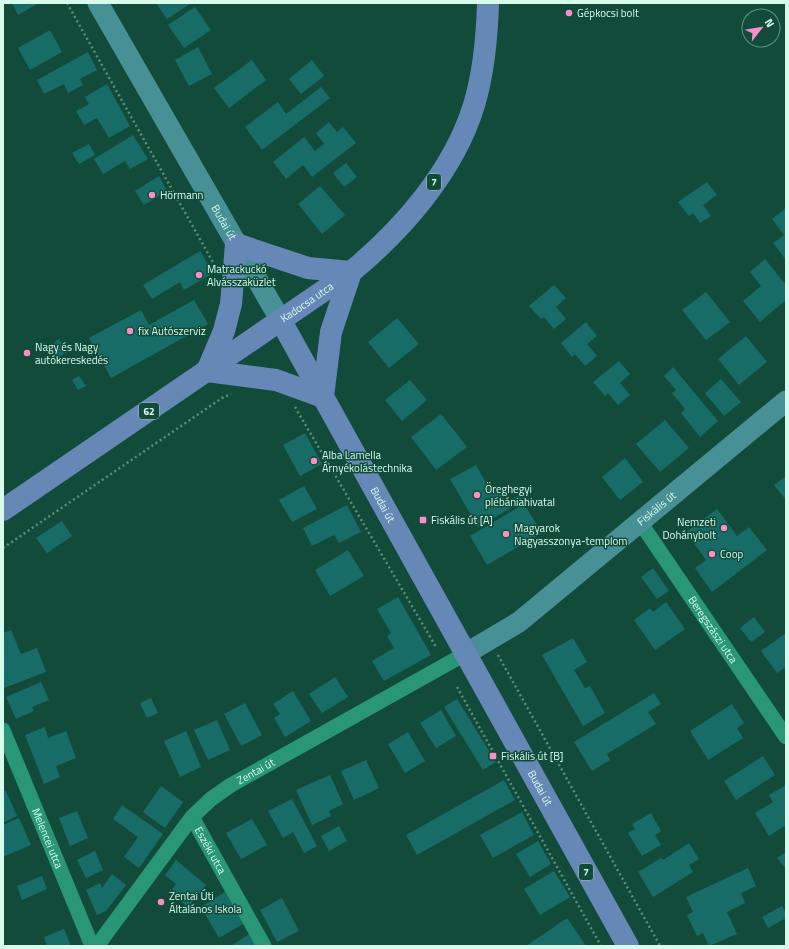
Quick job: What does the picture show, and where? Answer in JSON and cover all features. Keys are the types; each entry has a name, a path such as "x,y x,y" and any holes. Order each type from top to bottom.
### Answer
{"main road":[{"name":"Kadocsa utca","path":"3,510 351,272 379,249 404,223 445,167 473,106 482,70 487,38 488,3"},
{"path":"236,244 308,268 351,272 330,332 323,397 276,380 207,371 224,331 231,304 236,244"},
{"name":"Budai út","path":"281,321 628,946"}],"street":[{"name":"Budai út","path":"98,3 281,321"},
{"name":"Fiskális út","path":"465,654 519,622 786,401"},
{"name":"Beregszászi utca","path":"640,522 786,737"},
{"name":"Zentai út","path":"97,946 192,817 211,800 231,785 465,654"},
{"name":"Melencei utca","path":"3,730 92,946"},
{"name":"Eszéki utca","path":"192,817 264,946"}],"path":[{"path":"67,3 216,268"},
{"path":"3,548 222,398 237,391"},
{"path":"293,403 436,647"},
{"path":"489,640 660,946"},
{"path":"457,687 601,946"}],"building":[{"path":"12,3 39,3 18,15"},
{"path":"156,3 191,3 167,19"},
{"path":"195,7 211,30 184,48 168,25"},
{"path":"50,30 62,52 30,70 18,48"},
{"path":"198,47 212,74 189,86 175,60"},
{"path":"88,52 97,70 80,79 83,85 68,93 64,84 44,94 37,80"},
{"path":"252,60 266,80 229,108 214,88"},
{"path":"312,60 324,76 301,94 289,79"},
{"path":"107,84 130,126 109,138 97,118 84,125 76,111 89,104 85,97"},
{"path":"321,87 330,98 262,150 245,127 278,102 286,114"},
{"path":"329,122 337,132 343,127 356,143 312,177 303,165 286,179 273,162 304,137 315,151 324,144 316,133"},
{"path":"133,135 148,159 130,169 125,161 103,174 94,159"},
{"path":"89,144 95,155 79,164 72,153"},
{"path":"346,163 357,177 344,187 333,173"},
{"path":"159,176 167,191 144,205 135,191"},
{"path":"707,182 717,195 703,205 711,216 700,223 693,213 689,216 678,202"},
{"path":"320,186 345,215 322,234 298,204"},
{"path":"786,208 786,260 773,243 784,235 772,219"},
{"path":"200,251 213,273 184,290 180,282 152,299 143,285"},
{"path":"765,259 786,285 786,300 760,322 743,301 761,286 750,272"},
{"path":"554,285 566,298 556,307 566,319 554,329 544,317 541,319 529,306"},
{"path":"706,292 730,322 706,340 682,310"},
{"path":"194,300 208,324 111,378 89,338 141,310 149,325"},
{"path":"397,318 419,344 389,368 368,342"},
{"path":"586,322 597,336 587,344 597,356 585,366 575,354 572,357 561,343"},
{"path":"746,336 767,362 739,385 718,359"},
{"path":"59,339 67,352 57,358 49,346"},
{"path":"619,361 630,374 620,383 630,395 618,405 608,393 605,396 593,382"},
{"path":"673,367 718,421 700,437 681,413 685,409 672,393 676,390 664,376"},
{"path":"79,376 86,386 78,390 72,380"},
{"path":"721,379 741,402 724,416 705,393"},
{"path":"410,380 427,400 402,421 385,400"},
{"path":"441,414 467,447 436,470 411,437"},
{"path":"665,420 689,448 660,472 636,444"},
{"path":"305,433 322,464 300,476 283,445"},
{"path":"625,458 643,482 620,500 602,477"},
{"path":"476,465 492,493 499,489 506,502 521,494 525,500 478,527 450,479"},
{"path":"786,476 786,500 774,485"},
{"path":"304,486 317,509 292,522 279,500"},
{"name":"Magyarok Nagyasszonya-templom","path":"524,504 542,533 487,565 470,536"},
{"path":"347,505 361,532 339,543 334,535 312,546 303,528"},
{"path":"717,509 737,536 749,527 767,550 712,592 695,568 706,560 686,532"},
{"path":"62,521 72,536 47,553 36,538"},
{"path":"348,550 364,576 330,596 315,570"},
{"path":"653,568 669,591 657,599 641,577"},
{"path":"398,597 431,655 384,681 372,661 394,648 387,636 391,633 377,609"},
{"path":"666,602 685,629 655,650 634,620 650,608 653,612"},
{"path":"754,617 765,632 751,642 740,628"},
{"path":"11,630 21,654 37,648 46,672 4,688 3,633"},
{"path":"786,633 786,667 777,673 761,651"},
{"path":"573,638 587,662 574,670 585,688 590,686 605,713 583,726 542,655"},
{"path":"335,677 348,697 322,713 309,694"},
{"path":"41,682 49,700 32,707 34,711 16,719 6,697"},
{"path":"293,691 311,721 285,737 274,718 280,714 273,704"},
{"path":"654,693 661,704 648,712 656,724 607,754 610,760 592,771 574,742"},
{"path":"151,698 158,713 147,718 140,703"},
{"path":"457,699 496,762 483,770 444,707"},
{"path":"245,703 262,735 241,746 224,714"},
{"path":"732,704 744,723 737,728 743,738 708,760 690,731"},
{"path":"441,710 456,736 436,748 420,723"},
{"path":"217,720 230,750 208,760 194,730"},
{"path":"45,727 48,738 66,731 76,758 56,766 60,777 44,784 25,735"},
{"path":"186,731 201,767 180,777 164,741"},
{"path":"408,732 425,761 405,773 388,744"},
{"path":"763,756 775,775 736,800 724,781"},
{"path":"366,760 379,788 354,800 341,771"},
{"path":"330,775 343,804 329,811 331,816 312,825 296,790"},
{"path":"504,780 515,800 417,855 406,835"},
{"path":"786,785 786,825 769,836 755,813 773,802 769,795"},
{"path":"161,786 183,802 165,828 143,812"},
{"path":"6,791 17,816 3,823 3,792"},
{"path":"292,799 317,846 304,853 293,832 283,838 268,811"},
{"path":"122,805 163,834 139,868 124,857 138,837 113,819"},
{"path":"77,811 88,838 70,846 59,818"},
{"path":"522,812 534,835 493,858 480,835"},
{"path":"651,813 661,831 655,835 661,845 642,856 628,833 635,829 632,824"},
{"path":"19,818 31,845 3,857 3,825"},
{"path":"252,819 267,845 241,859 226,833"},
{"path":"339,826 347,841 329,851 321,836"},
{"path":"538,841 551,864 530,877 516,854"},
{"path":"689,843 699,859 689,865 693,872 653,897 638,872 661,858 663,860"},
{"path":"95,851 103,870 86,878 77,860"},
{"path":"786,852 786,869 777,858"},
{"path":"176,860 206,885 188,907 170,893 176,884 165,875"},
{"path":"748,868 756,886 741,893 745,903 727,912 737,934 709,946 703,933 697,936 687,915 693,912 686,897"},
{"path":"554,871 570,897 540,915 524,889"},
{"path":"112,874 126,885 106,911 97,915 86,890 100,883 102,888"},
{"path":"42,876 47,889 22,900 17,886"},
{"path":"225,892 243,924 219,938 201,907"},
{"path":"282,898 299,931 277,942 260,910"},
{"path":"782,906 786,913 786,918 768,928 762,917"},
{"path":"567,918 586,946 526,946"},
{"path":"64,929 71,946 47,946 44,937"},
{"path":"249,934 256,946 231,946"}],"place":[{"name":"Gépkocsi bolt","path":"569,13"},
{"name":"Hörmann","path":"152,195"},
{"name":"Matrackuckó Alvásszaküzlet","path":"199,275"},
{"name":"fix Autószerviz","path":"130,331"},
{"name":"Nagy és Nagy autókereskedés","path":"27,353"},
{"name":"Alba Lamella Árnyékolástechnika","path":"314,461"},
{"name":"Öreghegyi plébániahivatal","path":"477,495"},
{"name":"Fiskális út [A]","path":"423,520"},
{"name":"Nemzeti Dohánybolt","path":"724,528"},
{"name":"Magyarok Nagyasszonya-templom","path":"506,534"},
{"name":"Coop","path":"712,554"},
{"name":"Fiskális út [B]","path":"493,756"},
{"name":"Zentai Úti Általános Iskola","path":"161,902"}]}
